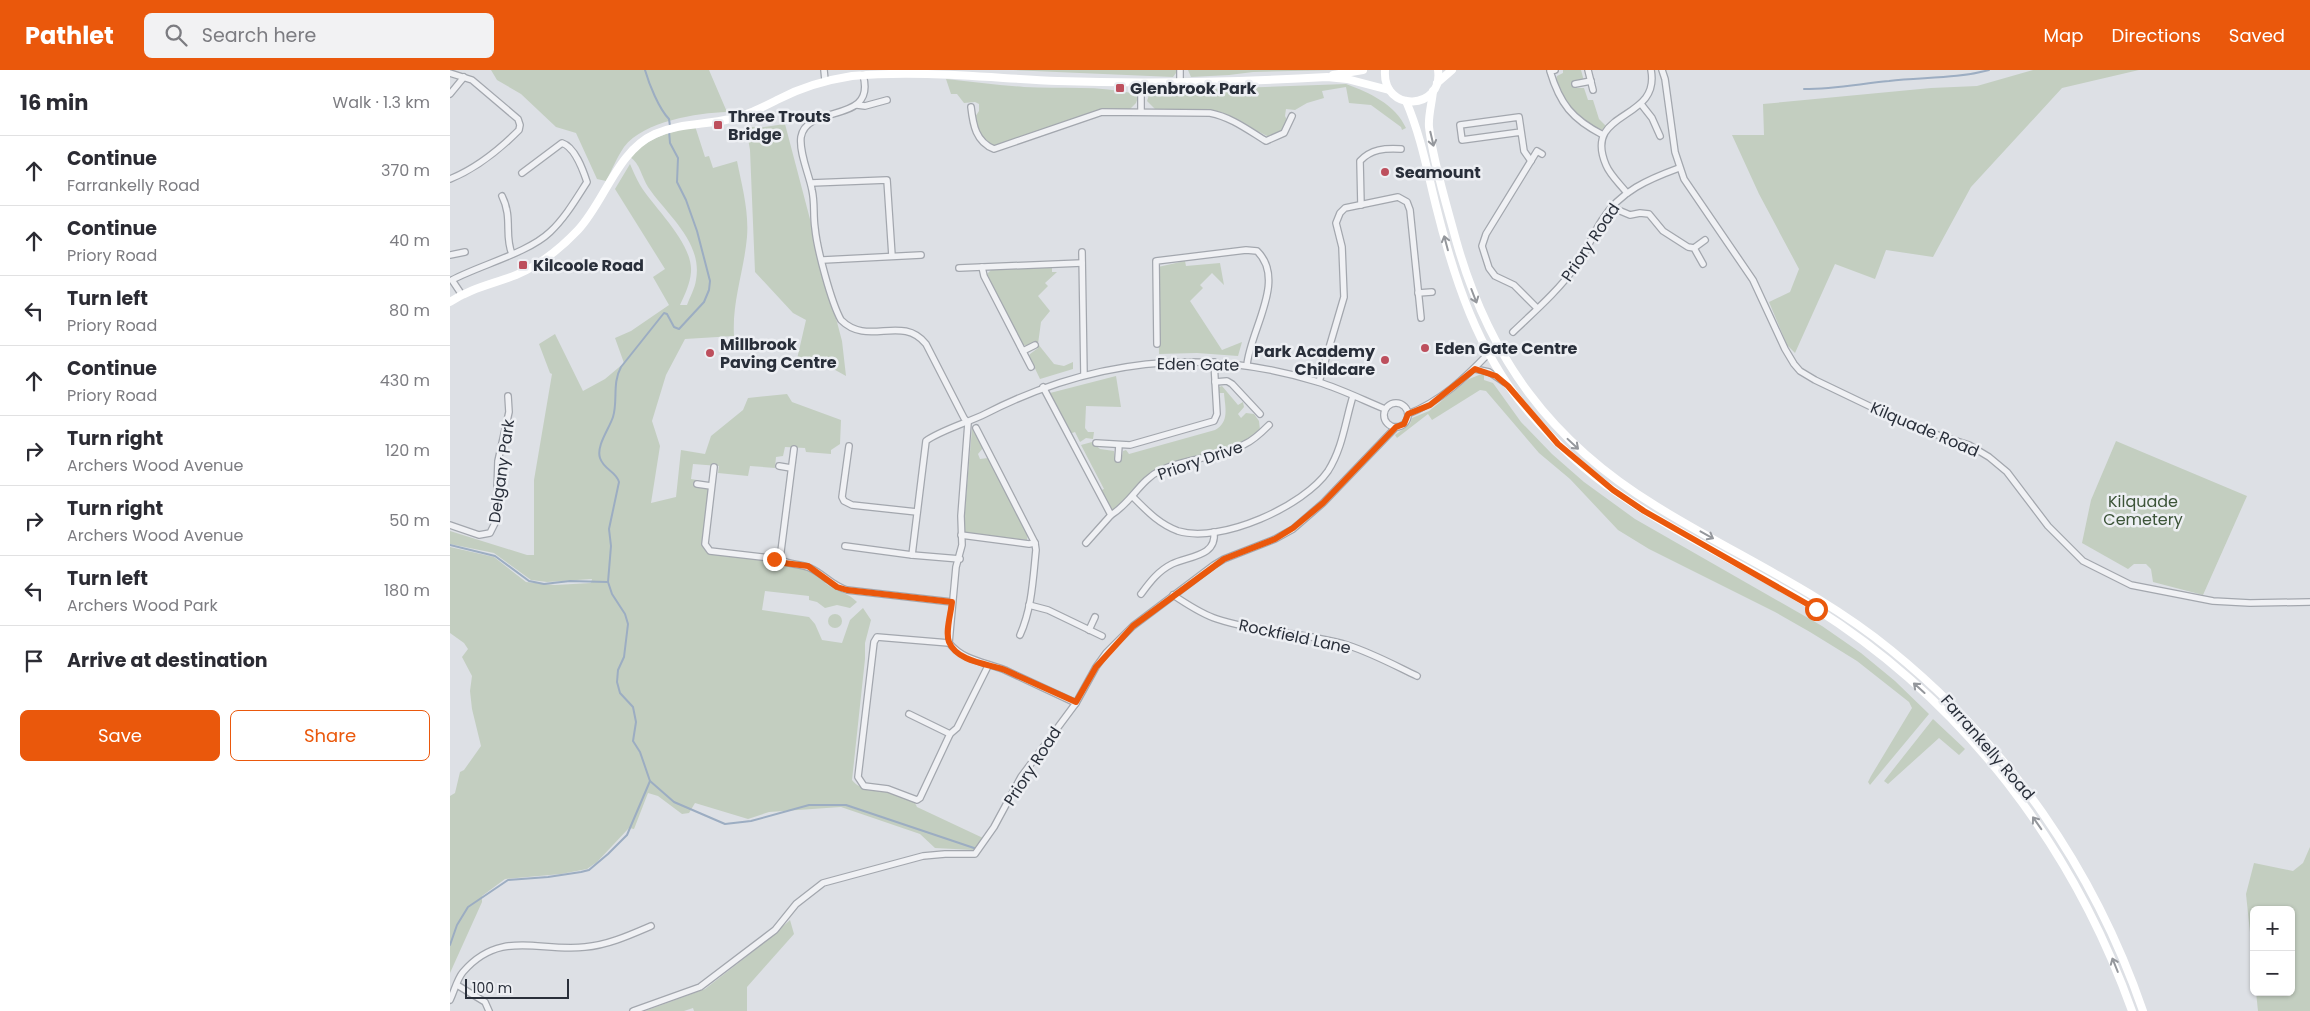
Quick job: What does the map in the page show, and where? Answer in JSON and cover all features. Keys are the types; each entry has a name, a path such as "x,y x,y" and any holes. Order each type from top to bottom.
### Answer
{"main road":[{"path":"1327,77 1363,70"},
{"path":"1385,70 1384,76 1389,90 1406,101 1421,100 1452,70"},
{"name":"Farrankelly Road","path":"1438,70 1430,130 1446,204 1473,295 1487,326 1522,386 1561,433 1588,458 1656,506 1821,600 1889,648 1958,711 2012,771 2072,856 2100,908 2132,980 2143,1011"},
{"path":"450,302 484,285 516,275 550,256 578,229 626,157 656,134 681,126 729,119 752,112 780,98 825,80 862,75 939,72 997,78 1142,84 1327,77 1347,79 1389,90"},
{"name":"Farrankelly Road","path":"1406,101 1420,133 1436,206 1456,277 1488,353 1508,386 1558,444 1613,490 1644,511 1816,609 1875,651 1950,717 1980,749 2017,794 2062,860 2093,917 2132,1011"}],"street":[{"path":"824,70 825,80"},
{"path":"1180,70 1180,82"},
{"path":"1556,70 1550,71 1556,92 1565,106 1588,127 1603,135"},
{"path":"1588,70 1593,90"},
{"path":"1627,193 1606,165 1602,152 1603,135 1616,120 1641,104 1648,96 1651,84 1650,70"},
{"name":"Kilquade Road","path":"1662,70 1679,168 1694,197 1752,280 1784,349 1800,371 1913,427 1969,445 1989,457 2007,472 2048,526 2083,561 2130,585 2213,601 2250,603 2310,602"},
{"path":"450,73 472,80 518,119 520,125 519,130 494,154 476,167 450,179"},
{"path":"862,75 864,93 857,105 843,112 813,120 804,129 801,138 802,151 816,206 815,228 822,260 841,320 848,327 858,332 902,330 918,335 926,344 964,418 968,422 960,558 956,566 949,643"},
{"path":"450,94 464,77"},
{"path":"1575,84 1591,81"},
{"path":"1141,111 1142,84"},
{"path":"857,105 865,106 887,100"},
{"path":"1641,104 1652,118 1660,136"},
{"path":"972,107 977,135 984,145 994,149 1102,112 1141,111 1220,115 1266,141 1284,133 1292,116"},
{"path":"1520,132 1462,140 1460,125 1519,117 1524,151 1531,161"},
{"path":"462,295 451,281 473,269 512,254 549,233 574,203 587,182 568,145 562,143 522,173"},
{"path":"1361,205 1360,161 1366,155 1376,150 1401,150"},
{"path":"1537,308 1514,285 1495,276 1489,268 1482,246 1486,234 1537,151 1542,154"},
{"name":"Priory Road","path":"1512,332 1564,282 1578,264 1611,207 1627,193 1646,181 1679,168"},
{"path":"811,183 887,180 892,256"},
{"path":"502,196 509,208 509,248 512,254"},
{"path":"1318,382 1346,289 1342,247 1336,223 1340,213 1345,208 1398,196 1407,202 1410,210 1421,318"},
{"path":"1611,207 1630,216 1640,213 1649,214 1663,231 1688,247 1694,248 1705,240"},
{"path":"1694,248 1703,264"},
{"path":"1156,344 1156,261 1246,250 1257,251 1268,266 1269,288 1247,365"},
{"path":"450,255 465,252"},
{"path":"1082,252 1084,375"},
{"path":"822,260 921,255"},
{"path":"959,268 1082,263"},
{"path":"982,267 984,276 1031,368"},
{"path":"1418,293 1432,292"},
{"path":"1023,351 1035,345"},
{"path":"1408,414 1430,405 1475,369 1488,353"},
{"name":"Eden Gate","path":"917,512 926,441 1043,387 1124,366 1158,362 1214,362 1247,365 1318,382 1385,409"},
{"path":"1096,443 1130,445 1214,421 1217,414 1214,362"},
{"path":"1475,369 1496,376 1508,386"},
{"path":"1215,382 1227,381 1232,384 1260,414"},
{"path":"1043,387 1111,515"},
{"name":"Delgany Park","path":"450,526 480,535 490,533 494,528 496,521 498,461 509,412 508,396"},
{"path":"1133,497 1153,518 1167,526 1194,534 1214,532 1259,519 1291,503 1312,489 1326,473 1338,454 1354,396"},
{"path":"1386,422 1396,427 1406,421 1408,414 1405,406 1398,402 1390,404 1385,409 1387,438"},
{"name":"Priory Drive","path":"1086,543 1111,515 1121,509 1133,497 1138,488 1160,470 1247,444 1269,426"},
{"name":"Priory Road","path":"633,1011 700,987 775,930 796,904 823,883 923,856 975,854 994,827 1021,777 1076,702 1106,653 1133,626 1224,559 1275,539 1293,528 1323,503 1396,427"},
{"path":"976,428 1035,543 1036,550 1030,605 1026,622 1020,635"},
{"path":"1118,459 1119,445"},
{"path":"849,446 842,496 844,501 852,505 917,512 912,555"},
{"path":"780,560 794,450"},
{"path":"779,466 791,468"},
{"path":"714,467 705,544 706,548 710,551 780,560 784,563 808,566 837,587 847,590 952,602"},
{"path":"696,484 712,486"},
{"path":"1141,594 1156,575 1173,564 1202,554 1210,549 1215,540 1214,532"},
{"path":"961,535 1029,544 1035,543"},
{"path":"845,546 912,555 960,558"},
{"name":"Rockfield Lane","path":"1173,595 1215,619 1348,645 1417,676"},
{"path":"1030,605 1048,610 1102,636"},
{"path":"1089,630 1095,617"},
{"path":"988,666 957,728 950,734 917,800 912,800 888,789 864,786 859,782 874,642 877,637 949,643 964,656 988,666 1000,668 1076,702"},
{"path":"909,714 950,734"},
{"path":"450,1000 462,973 478,958 496,947 524,945 583,947 599,945 650,926"},
{"path":"457,986 484,1002 489,1011"}],"green space":[{"path":"491,70 709,70 727,112 701,114 672,120 644,131 624,147 606,181 597,179 576,133 556,127 521,94 497,80"},
{"path":"1013,70 1176,70 1176,73 1173,77"},
{"path":"1188,70 1334,70 1253,72 1191,77"},
{"path":"1563,70 1581,70 1584,81 1576,83 1577,88 1584,88 1588,100 1593,100 1599,119 1606,126 1601,131 1597,131 1568,105 1557,81 1555,82 1557,76 1563,73"},
{"path":"2033,70 2139,70 2062,88 1971,187 1933,257 1886,250 1875,279 1835,264 1795,353 1787,345 1769,302 1790,292 1799,269 1759,194 1732,135 1764,135 1763,104 1931,88 1977,86"},
{"path":"946,79 1024,87 1108,89 1136,94 1138,97 1136,103 1130,109 1102,110 994,148 982,140 975,117 979,111 979,104 975,102 964,103 957,94 951,94"},
{"path":"1346,84 1381,100 1395,112 1406,128 1402,130 1401,127 1371,105 1349,103 1346,87 1322,91 1324,98 1307,103 1295,110 1286,109 1285,116 1287,120 1281,131 1269,137 1221,112 1155,109 1147,101 1153,91"},
{"path":"785,124 842,341 846,376 828,366 800,362 797,359 806,320 793,313 755,272 750,150 746,127"},
{"path":"695,126 705,157 709,156 713,168 737,161 746,208 747,237 736,298 734,336 685,339 666,375 652,421 660,446 651,503 676,497 681,450 705,454 711,436 743,410 748,398 787,394 792,402 841,420 840,444 831,450 831,454 806,452 805,448 785,447 783,456 776,457 775,468 750,466 748,476 718,473 719,466 693,464 691,479 697,480 696,487 706,488 710,493 703,547 708,553 809,568 827,581 825,583 829,586 854,599 857,602 850,608 837,605 825,608 817,602 809,600 809,596 765,591 762,610 809,617 815,624 822,640 842,643 850,620 863,608 871,620 865,643 865,659 852,780 864,788 884,790 899,795 915,803 917,807 983,838 973,850 935,848 920,834 841,807 769,812 748,819 695,803 689,813 682,814 658,796 648,793 634,829 629,828 597,862 587,869 561,874 505,879 482,896 482,902 450,973 450,796 455,793 460,772 464,770 481,746 472,709 470,691 472,676 462,657 468,649 464,643 450,633 450,547 494,557 526,582 555,585 591,583 592,579 547,582 531,580 494,553 450,544 450,531 527,555 534,555 534,480 552,374 539,344 555,334 583,391 605,379 624,363 615,338 631,331 669,305 653,277 665,269 615,189 630,164 640,185 672,226 686,249 691,272 680,305 687,305 696,280 697,266 694,253 682,230 648,187 639,167 630,157 652,140"},
{"path":"1185,261 1186,266 1220,263 1224,285 1212,273 1200,285 1203,288 1190,301 1222,350 1242,342 1238,356 1197,353 1159,354 1158,267"},
{"path":"1052,267 1052,272 1057,272 1045,283 1048,286 1038,296 1050,311 1041,322 1038,344 1054,364 1064,366 1073,362 1073,369 1040,379 1029,356 1038,348 1035,343 1029,346 1023,345 987,274 991,270"},
{"path":"1484,375 1484,380 1493,383 1521,422 1552,454 1584,482 1635,519 1822,626 1861,653 1895,681 1929,714 1870,785 1868,782 1871,776 1912,708 1909,702 1857,661 1775,612 1649,549 1618,530 1570,479 1539,453 1486,391 1480,390 1432,420 1428,414 1397,438 1395,435 1410,424 1412,418 1429,411 1469,379"},
{"path":"1116,376 1121,407 1086,406 1085,428 1088,432 1094,432 1093,439 1086,438 1080,442 1075,432 1069,434 1050,393"},
{"path":"1222,386 1238,405 1243,402 1244,407 1238,414 1241,418 1246,413 1254,414 1259,421 1260,430 1252,437 1231,448 1151,473 1119,506 1110,510 1099,491 1104,489 1081,445 1092,442 1100,449 1114,451 1115,460 1121,461 1123,451 1126,450 1129,454 1215,430 1223,423 1226,414 1224,393 1218,393 1219,387"},
{"path":"972,429 974,429 983,448 978,454 980,459 988,458 991,461 1028,535 1027,540 965,533 963,530"},
{"name":"Kilquade Cemetery","path":"2116,441 2247,496 2203,595 2153,582 2151,569 2146,564 2134,564 2128,569 2082,543 2091,500"},
{"path":"835,614 840,616 842,621 840,626 835,628 830,626 828,621 830,616"},
{"path":"1933,719 1965,749 1959,755 1939,738 1888,784 1884,781"},
{"path":"2310,847 2310,1011 2258,1011 2256,996 2295,996 2295,906 2250,906 2250,932 2246,894 2254,863 2293,871 2303,863"},
{"path":"790,920 794,934 747,987 747,1011 694,1011 693,1008 684,1011 645,1011 705,989"}],"waterway":[{"path":"645,70 658,103 669,119 670,126"},
{"path":"1804,89 1952,76 1989,70"},
{"path":"450,945 457,925 468,907 508,880 548,877 589,870 627,835 650,781 640,752 633,741 636,722 633,707 620,693 617,682 618,670 624,657 628,624 625,614 612,594 608,582 611,546 609,529 619,482 602,462 599,453 601,443 613,417 617,379 621,367 664,313 667,314 674,327 679,329 704,302 709,290 710,281 697,231 686,200 677,182 678,158 670,143 669,131"},
{"path":"450,545 495,556 529,581 544,584 570,581 607,582"},
{"path":"650,781 674,802 725,824 751,821 809,805 846,805 977,849"}],"place":[{"name":"Glenbrook Park","path":"1120,88"},
{"name":"Three Trouts Bridge","path":"718,125"},
{"name":"Seamount","path":"1385,172"},
{"name":"Kilcoole Road","path":"523,265"},
{"name":"Eden Gate Centre","path":"1425,348"},
{"name":"Millbrook Paving Centre","path":"710,353"},
{"name":"Park Academy Childcare","path":"1385,360"}],"route":[{"path":"774,559 784,563 808,566 832,584 847,590 952,602 948,636 949,643 958,653 988,666 995,666 1005,670 1076,702 1106,653 1133,626 1214,565 1224,559 1275,539 1293,528 1323,503 1396,427 1404,424 1408,414 1430,405 1475,369 1489,372 1508,386 1558,444 1583,467 1613,490 1644,511 1816,609"}]}
